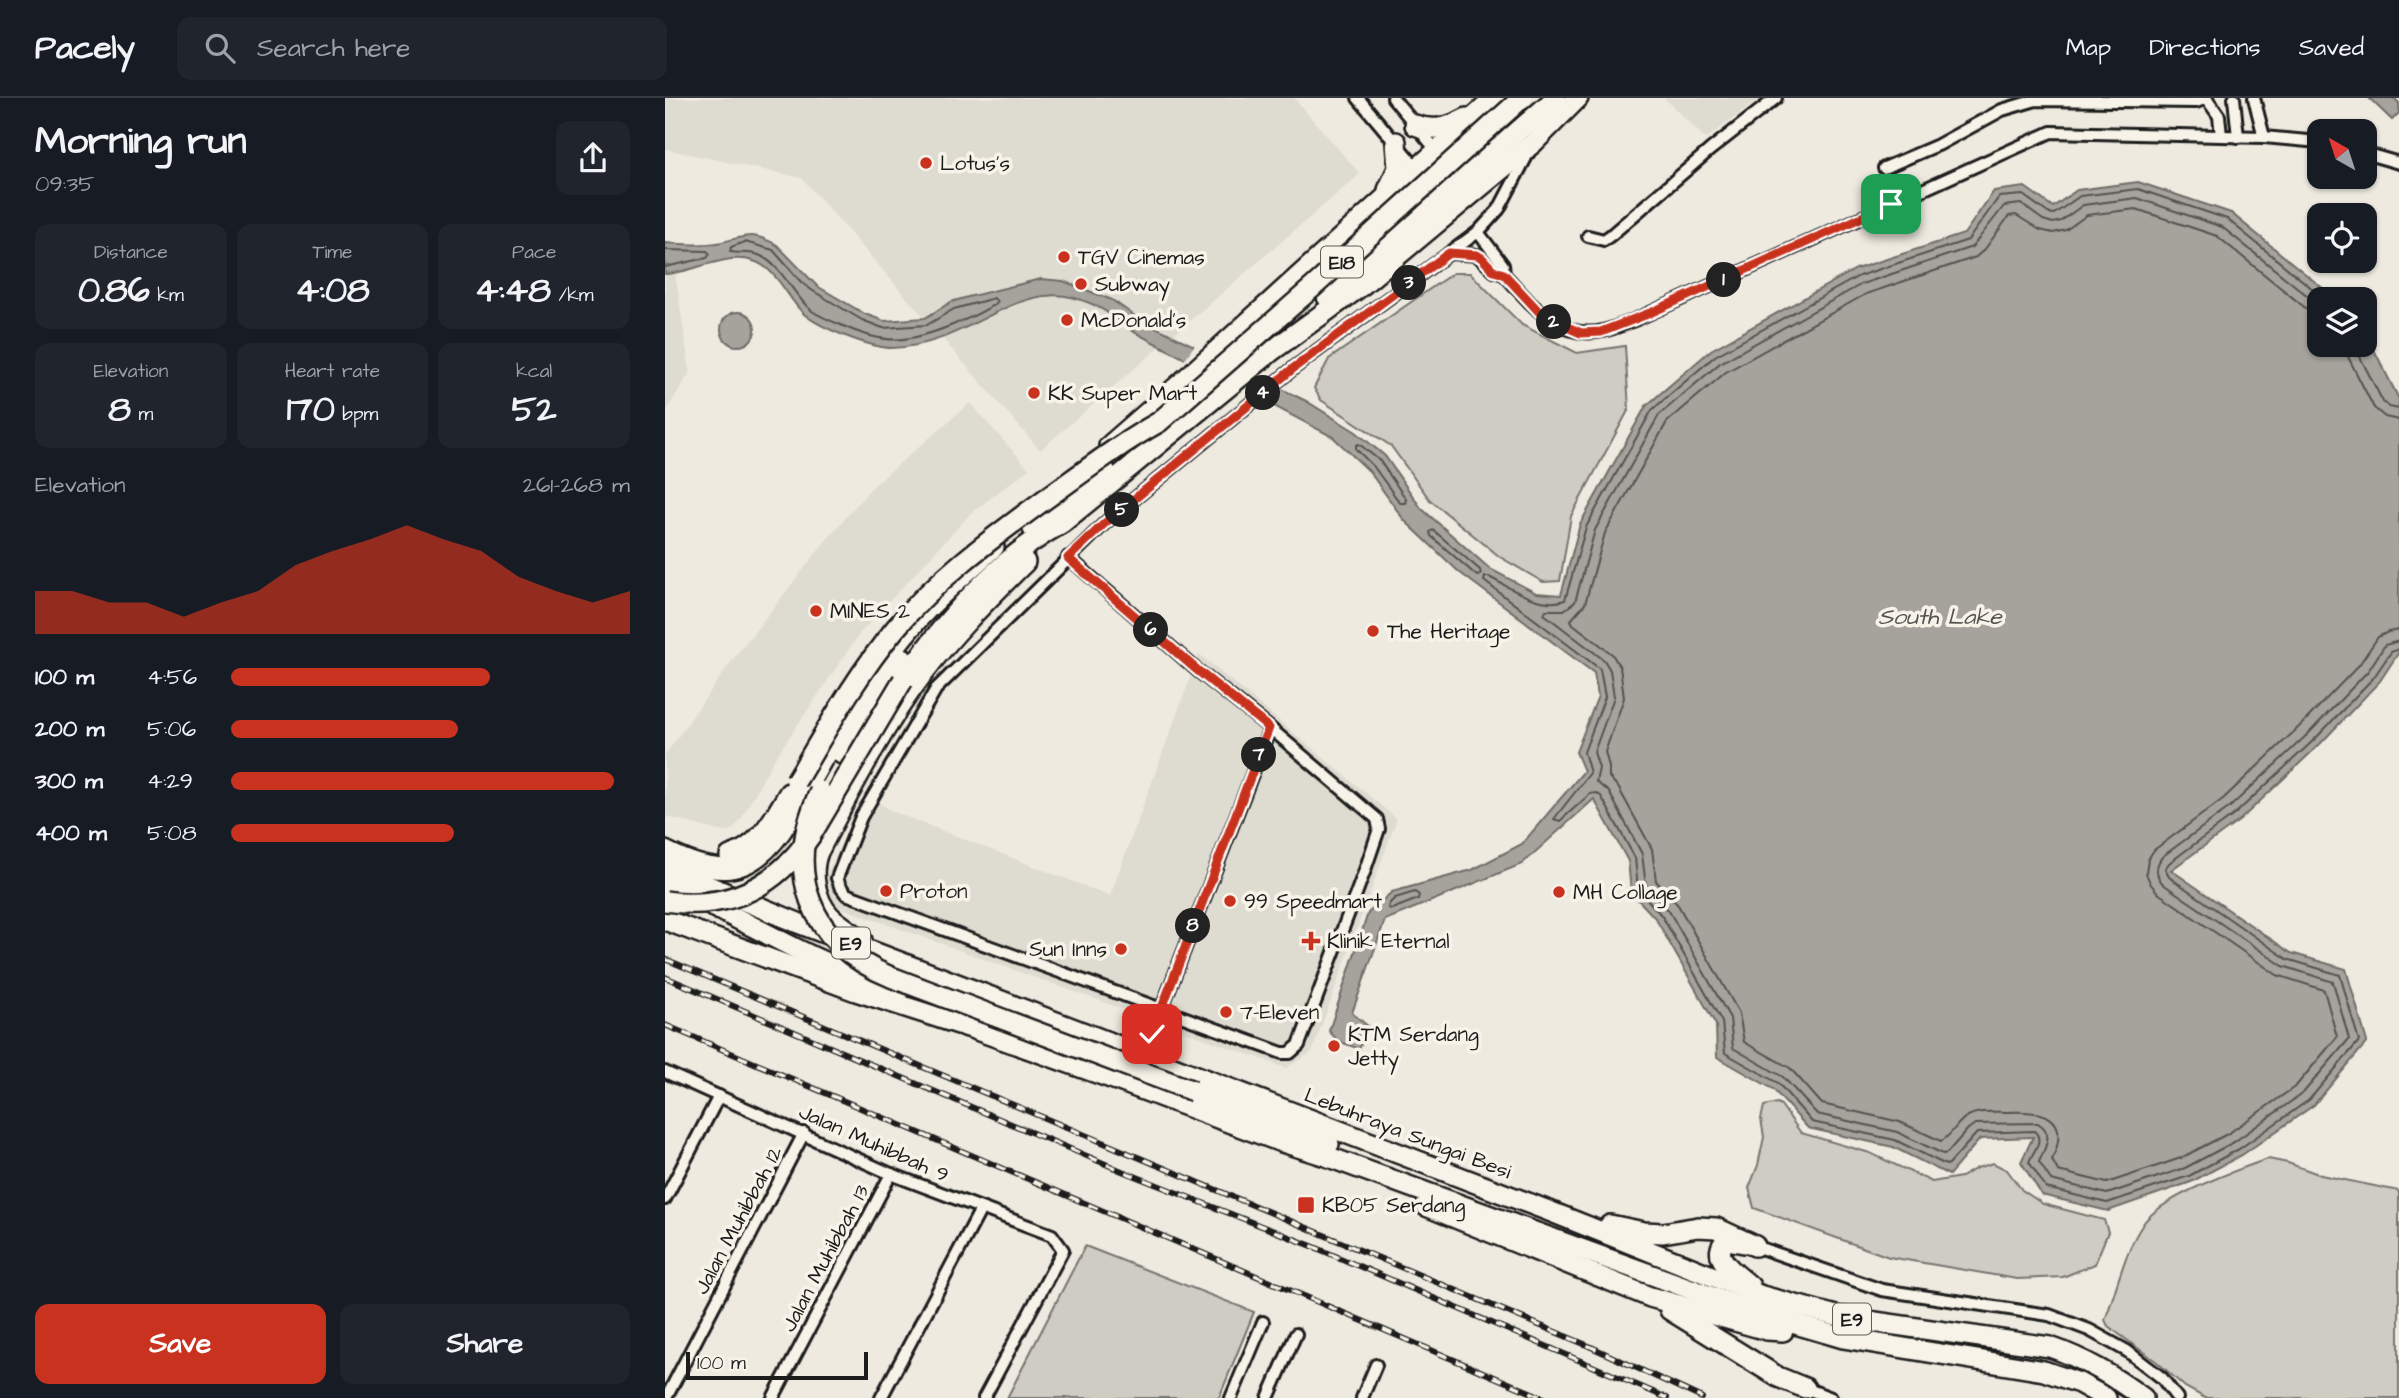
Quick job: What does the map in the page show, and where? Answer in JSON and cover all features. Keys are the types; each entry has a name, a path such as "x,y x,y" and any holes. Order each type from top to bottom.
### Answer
{"highway":[{"path":"665,851 691,863 716,870 737,868 766,851 782,830 869,682 918,620 960,578 1180,384 1495,98"},
{"name":"E18","path":"1159,422 1522,98"},
{"path":"1399,234 1556,98"},
{"name":"E18","path":"1062,523 1273,350 1361,286 1533,143 1578,98"},
{"path":"1415,125 1424,128 1446,128 1473,118"},
{"path":"1473,118 1462,141 1467,153 1476,157 1491,156"},
{"path":"1374,207 1391,187 1398,159 1396,142"},
{"path":"1273,350 1287,332 1406,228 1411,215 1404,203 1393,198 1374,207"},
{"path":"665,845 711,858 731,856 750,846 771,822 862,672 921,600 967,558 1006,528 1131,438 1159,422"},
{"path":"1159,422 1135,446 996,559 927,629 886,682 820,791 806,826 802,856 804,877 815,912 842,948 863,964 1367,1159 1386,1178"},
{"path":"665,901 694,904 729,899 765,883 784,868 811,835 903,680 941,629 974,592 1030,543 1062,523"},
{"path":"890,958 831,918 816,886 814,861 850,790 924,673 979,608 1062,523"},
{"name":"Lebuhraya Sungai Besi","path":"665,868 1143,1057 1564,1217 1762,1296 1840,1317 2050,1348 2078,1356 2143,1398"},
{"path":"665,884 850,974 943,1008 971,1028"},
{"name":"E9","path":"665,920 856,991 971,1028 1122,1082 1279,1142 1326,1156 1751,1311 1827,1334 2044,1371 2079,1383 2106,1398"},
{"path":"1326,1156 1350,1174 1650,1297 1767,1330 1827,1334"},
{"path":"1564,1217 1644,1232 1716,1228 1755,1246"},
{"path":"1755,1246 1727,1240 1721,1245 1719,1252 1723,1262 1762,1296"},
{"path":"1650,1297 1778,1377 1805,1388"},
{"path":"1767,1330 1752,1333 1744,1343 1748,1355 1805,1388"}],"street":[{"path":"1358,98 1442,198"},
{"path":"1393,98 1462,181"},
{"path":"1588,236 1604,240 1611,235 1711,149 1776,98"},
{"path":"1884,168 1938,145 2002,110 2036,100 2196,102 2207,98 2218,116 2221,136"},
{"path":"2234,98 2238,137"},
{"path":"2254,98 2264,137"},
{"path":"1449,253 1477,255 1494,271 1504,274 1544,317 1581,333 1601,332 1650,313 2051,132 2264,137 2307,141"},
{"path":"1068,558 1377,820 1379,829 1299,1045 1290,1053 1282,1053 1161,1010 846,894 838,878 861,817 936,690 1068,558 1105,523 1295,367 1478,232 1499,209 1533,143"},
{"path":"2377,157 2399,163"},
{"path":"1478,232 1503,265 1504,274"},
{"path":"1143,1057 1269,728"},
{"name":"Jalan Muhibbah 9","path":"665,1072 891,1174 1052,1235 1063,1250 984,1398"},
{"path":"665,1199 719,1096"},
{"name":"Jalan Muhibbah 12","path":"666,1398 804,1133"},
{"name":"Jalan Muhibbah 13","path":"773,1398 891,1174"},
{"path":"881,1398 981,1209"},
{"path":"1755,1246 1882,1290 2049,1315 2089,1331 2127,1352 2162,1378 2177,1398"},
{"path":"1231,1398 1263,1322"},
{"path":"1268,1398 1296,1334"},
{"path":"1362,1398 1376,1365"},
{"path":"1805,1388 1831,1398"}],"shaded area":[{"path":"665,98 1294,98 1360,174 1040,450 802,178 665,149"},
{"path":"1664,98 1761,98 1706,139"},
{"path":"665,269 675,272 690,372 665,413"},
{"path":"1453,273 1470,273 1522,325 1577,353 1625,346 1629,409 1571,516 1560,581 1543,582 1500,557 1430,500 1391,446 1321,400 1314,388 1329,359"},
{"name":"MINES 2","path":"970,403 1029,469 971,513 860,633 773,761 734,828 728,832 718,831 665,816 665,755 734,658 871,488"},
{"path":"1199,654 1397,819 1312,1052 1286,1068 834,905 826,876 865,795 894,812 1110,896"},
{"path":"1777,1103 1801,1133 1870,1153 1932,1182 1961,1177 1993,1163 2007,1170 2022,1190 2043,1204 2104,1220 2108,1232 2095,1264 2063,1277 2017,1279 1889,1257 1754,1208 1749,1188 1758,1165 1764,1137 1761,1119 1764,1106"},
{"path":"2268,1159 2321,1175 2399,1191 2399,1398 2205,1398 2185,1387 2157,1362 2108,1326 2105,1320 2126,1259 2136,1235 2152,1214 2182,1194"},
{"path":"1085,1246 1254,1312 1219,1398 1007,1398"}],"water":[{"path":"2369,98 2394,98 2399,103 2399,113 2392,120"},
{"name":"South Lake","path":"2138,182 2231,213 2321,287 2307,287 2307,357 2377,356 2399,399 2399,652 2380,681 2321,743 2240,820 2171,870 2291,953 2346,969 2367,1042 2314,1105 2242,1155 2191,1182 2108,1211 2042,1195 2021,1162 2033,1137 1980,1139 1949,1175 1893,1147 1808,1128 1773,1089 1717,1057 1716,1025 1656,919 1631,892 1628,861 1594,799 1522,864 1385,920 1352,1013 1369,1027 1359,1049 1338,1041 1329,1031 1368,913 1392,892 1472,870 1522,844 1584,771 1576,752 1598,696 1594,673 1459,572 1404,520 1369,471 1333,437 1132,331 1097,306 1066,296 1038,297 1011,305 957,332 926,343 892,348 859,341 833,331 804,314 769,270 753,261 731,259 665,274 665,243 704,244 747,236 759,237 777,245 817,286 865,314 884,321 925,318 951,302 1041,279 1063,281 1112,300 1139,319 1306,401 1356,432 1385,456 1421,508 1490,569 1536,593 1561,595 1580,524 1646,406 1711,350 1856,269 1964,234 1994,191 2025,187 2053,207 2077,190"},
{"path":"738,312 750,317 755,329 750,341 738,346 726,341 721,329 726,317"}],"pier":[{"path":"1196,343 1285,387 1265,405 1183,362"}],"railway":[{"path":"665,959 1589,1346 1702,1398"},
{"path":"665,977 1122,1171 1312,1246 1667,1398"},
{"path":"665,1025 1544,1398"}],"place":[{"name":"Lotus's","path":"926,163"},
{"name":"TGV Cinemas","path":"1064,257"},
{"name":"Subway","path":"1081,284"},
{"name":"McDonald's","path":"1067,320"},
{"name":"KK Super Mart","path":"1034,393"},
{"name":"MINES 2","path":"816,611"},
{"name":"The Heritage","path":"1373,631"},
{"name":"Proton","path":"886,891"},
{"name":"MH Collage","path":"1559,892"},
{"name":"99 Speedmart","path":"1230,901"},
{"name":"Klinik Eternal","path":"1311,941"},
{"name":"Sun Inns","path":"1121,949"},
{"name":"7-Eleven","path":"1226,1012"},
{"name":"KTM Serdang Jetty","path":"1334,1046"},
{"name":"KB05 Serdang","path":"1306,1205"}],"route":[{"path":"1152,1034 1269,728 1197,670 1068,558 1105,523 1295,367 1449,253 1477,255 1482,258 1494,271 1504,274 1544,317 1581,333 1601,332 1650,313 1891,204"}]}
